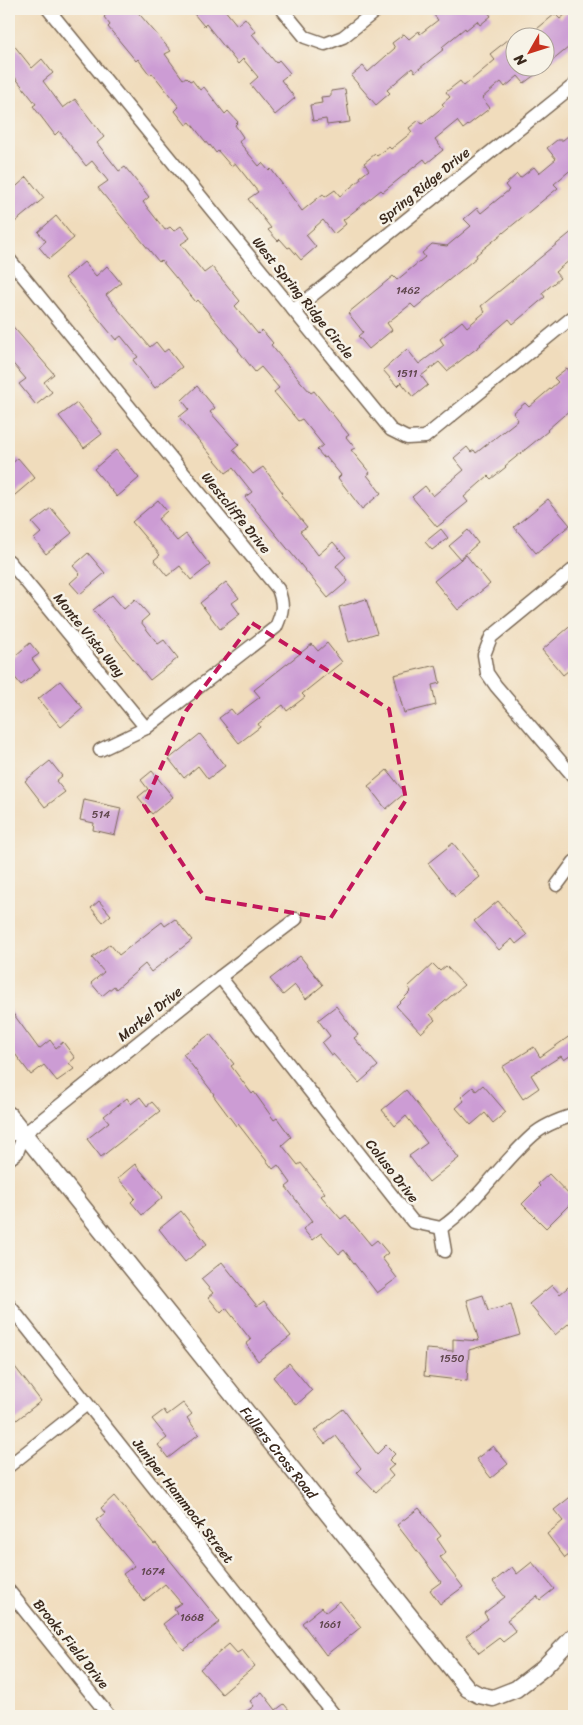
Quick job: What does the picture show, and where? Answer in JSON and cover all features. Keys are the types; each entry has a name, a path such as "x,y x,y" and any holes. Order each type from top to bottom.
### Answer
{"street":[{"name":"West Spring Ridge Circle","path":"48,9 391,430 407,438 425,437 574,316"},
{"path":"282,9 305,37 325,44 343,37 378,9"},
{"name":"Spring Ridge Drive","path":"294,310 574,85"},
{"name":"Westcliffe Drive","path":"9,259 278,589 283,603 276,627 146,728 100,750"},
{"name":"Monte Vista Way","path":"9,561 146,728"},
{"path":"574,569 490,637 484,655 488,673 496,686 574,777"},
{"path":"557,885 574,862"},
{"name":"Markel Drive","path":"16,1134 296,919"},
{"name":"Coluso Drive","path":"220,977 412,1222 441,1228"},
{"name":"Fullers Cross Road","path":"9,1115 16,1134 468,1689 479,1695 494,1698 516,1689 544,1668 574,1636"},
{"path":"445,1252 441,1228 458,1216 534,1134 574,1115"},
{"path":"9,1159 16,1153 16,1134"},
{"name":"Juniper Hammock Street","path":"9,1306 334,1716"},
{"path":"9,1466 87,1404"},
{"name":"Brooks Field Drive","path":"9,1591 109,1716"}],"highlighted area":[{"path":"252,623 389,709 406,800 330,919 205,898 144,805 186,711"}],"building":[{"path":"102,9 135,9 171,51 165,54 183,79 186,77 190,81 192,80 200,90 204,87 225,114 228,111 238,122 235,125 243,137 239,142 259,166 262,163 269,171 271,169 302,211 323,194 325,197 335,190 340,196 361,179 360,177 369,170 364,163 375,154 377,156 389,147 391,149 412,132 409,128 419,120 422,124 444,106 442,104 450,97 446,92 460,81 464,86 495,60 490,54 506,41 506,78 516,78 505,87 501,82 482,98 490,108 463,129 457,121 435,139 443,150 427,163 424,159 383,192 381,190 343,220 346,224 334,234 323,220 306,235 316,247 301,260 290,247 288,248 280,239 278,241 268,230 271,228 248,199 258,192 235,163 231,166 218,151 216,153 190,122 186,125 175,111 179,107 157,79 152,73 150,75 138,59 136,61 108,27 110,25 104,17 107,14"},
{"path":"190,9 224,9 237,25 245,18 256,32 252,34 276,63 279,60 290,73 281,80 295,98 275,115 250,84 258,77 243,59 238,64 206,24 204,26"},
{"path":"439,9 492,9 488,12 491,16 480,25 477,21 466,30 465,28 442,47 444,49 415,72 412,68 387,90 390,93 376,105 351,76 363,66 368,72 395,48 392,43 404,34 409,39 419,31 420,34 438,20 433,14"},
{"path":"574,9 574,43 556,58 556,28 538,28 555,14 560,19"},
{"path":"9,39 32,68 42,59 53,73 43,81 63,108 75,99 104,137 97,143 119,171 125,167 149,197 143,202 165,230 170,227 174,231 181,226 190,238 181,244 204,273 212,267 240,301 235,306 258,334 262,330 273,343 271,345 301,382 311,393 314,391 349,435 346,437 355,448 351,450 370,473 367,475 381,493 362,509 338,478 341,475 326,457 324,458 317,450 323,445 302,419 298,421 274,392 279,388 261,367 255,372 239,349 198,300 196,302 161,260 159,262 98,188 108,181 92,161 86,166 59,131 55,135 33,106 36,104 14,76 9,80"},
{"path":"520,78 531,78 524,83"},
{"path":"345,89 350,122 327,125 326,119 313,121 310,105 322,103 321,97 331,96 331,91"},
{"path":"574,131 574,167 554,184 558,188 415,308 411,304 387,323 392,330 369,349 358,336 363,332 348,313 393,276 397,280 425,257 422,253 432,244 447,246 471,226 464,219 477,208 481,213 509,190 505,185 517,174 520,178 534,167 539,173 556,159 547,148 557,140 563,140"},
{"path":"27,177 44,198 15,222 9,215 9,193"},
{"path":"56,216 74,238 49,259 39,247 46,241 38,232"},
{"path":"574,230 574,257 555,272 560,278 542,293 545,297 513,324 509,319 481,345 447,371 439,362 421,376 428,385 413,397 401,382 397,386 383,370 407,349 419,364 444,345 440,339 462,321 467,327 485,312 481,306"},
{"path":"84,262 96,276 107,266 121,283 106,295 150,347 156,342 164,352 168,349 182,367 155,388 133,360 138,357 121,336 116,340 65,278"},
{"path":"9,322 54,374 44,382 52,392 36,405 19,384 26,379 9,359"},
{"path":"567,368 574,378 574,401 569,405 572,408 506,467 491,479 488,476 464,497 468,502 437,527 412,497 425,486 433,496 464,470 454,458 467,447 471,452 474,450 476,453 518,420 513,413 525,403 529,407 558,382 554,378"},
{"path":"197,386 215,408 210,412 239,445 233,450 253,474 263,467 283,493 281,495 307,527 300,531 318,555 333,542 346,557 336,566 348,581 328,598 245,497 252,492 233,468 226,473 179,417 189,409 182,400"},
{"path":"77,403 102,434 84,448 59,416"},
{"path":"116,450 139,478 117,497 94,469"},
{"path":"18,458 35,478 9,500 9,466"},
{"path":"548,499 570,525 536,553 514,527"},
{"path":"158,500 167,511 158,519 177,541 186,534 210,565 191,580 180,566 167,576 154,560 160,555 132,522"},
{"path":"51,508 72,533 46,554 34,539 41,533 32,523"},
{"path":"441,529 448,538 432,550 425,542"},
{"path":"468,530 478,543 460,559 449,546"},
{"path":"88,553 105,573 80,594 70,583 80,574 73,566"},
{"path":"466,555 490,584 458,610 434,581"},
{"path":"226,582 239,598 232,603 240,614 220,629 200,603"},
{"path":"112,595 124,609 135,599 149,615 141,622 158,644 164,640 178,658 150,680 93,610"},
{"path":"366,599 377,633 349,642 339,607"},
{"path":"574,623 574,666 563,675 542,650"},
{"path":"30,643 39,654 32,659 40,670 21,685 9,670 9,661"},
{"path":"327,643 342,662 302,694 305,697 287,711 283,705 258,724 260,727 239,743 219,718 231,709 236,715 260,697 254,690 312,644 318,651"},
{"path":"436,665 440,683 432,685 436,705 404,713 394,675"},
{"path":"60,681 83,708 61,727 38,699"},
{"path":"200,734 225,766 208,779 198,766 184,778 169,759"},
{"path":"50,761 62,776 56,781 65,792 45,807 25,781"},
{"path":"387,770 405,793 386,809 368,786"},
{"path":"152,771 173,797 152,814 138,797 148,789 141,780"},
{"path":"84,800 121,808 115,835 93,830 94,823 80,820"},
{"path":"453,843 480,877 455,897 428,863"},
{"path":"99,901 111,915 103,922 91,908"},
{"path":"498,901 527,935 516,944 512,939 499,950 474,921"},
{"path":"175,919 192,940 151,972 145,964 116,989 114,986 102,996 91,983 104,972 92,958 110,944 119,955 162,922 165,926"},
{"path":"300,956 323,985 306,999 295,985 283,995 270,979"},
{"path":"433,964 440,971 446,966 464,985 430,1014 435,1020 421,1033 396,1006 411,991 408,987"},
{"path":"336,1006 358,1035 354,1038 378,1066 359,1083 333,1054 331,1055 322,1043 330,1036 318,1020"},
{"path":"9,1008 39,1049 50,1040 56,1048 63,1042 75,1058 69,1063 74,1069 57,1081 44,1065 31,1075 9,1046"},
{"path":"574,1033 574,1053 564,1060 561,1056 531,1075 539,1088 523,1099 502,1067 534,1047 540,1057"},
{"path":"210,1034 234,1064 231,1066 252,1094 254,1092 274,1120 277,1118 291,1137 282,1145 298,1165 301,1163 325,1193 321,1196 341,1219 346,1215 371,1245 377,1240 388,1253 382,1258 397,1278 377,1293 344,1250 339,1254 321,1233 312,1240 303,1229 312,1221 286,1187 291,1183 278,1165 273,1169 238,1124 236,1126 183,1054"},
{"path":"483,1085 506,1112 493,1123 485,1113 471,1125 456,1108 464,1101 461,1097 473,1087 476,1091"},
{"path":"406,1090 459,1158 429,1182 409,1156 427,1143 406,1116 395,1126 382,1110"},
{"path":"140,1097 147,1106 152,1102 160,1111 101,1157 87,1139 109,1122 104,1116 127,1098 131,1104"},
{"path":"135,1164 163,1197 142,1215 131,1202 135,1198 118,1178"},
{"path":"549,1174 574,1200 546,1228 522,1204"},
{"path":"181,1211 207,1244 185,1262 159,1229"},
{"path":"222,1262 257,1306 264,1301 291,1336 258,1361 246,1344 251,1340 226,1308 221,1313 208,1297 213,1293 201,1279"},
{"path":"574,1282 574,1319 555,1335 529,1304 552,1285 560,1294"},
{"path":"483,1295 488,1311 511,1305 520,1335 469,1350 467,1381 424,1376 426,1349 453,1351 453,1339 479,1341 467,1300"},
{"path":"9,1359 41,1401 9,1426"},
{"path":"289,1363 312,1391 296,1405 273,1377"},
{"path":"183,1403 192,1414 187,1418 199,1434 168,1458 158,1445 167,1438 152,1419 164,1410 167,1415"},
{"path":"343,1409 377,1454 386,1445 395,1454 389,1460 394,1465 388,1470 393,1476 376,1492 357,1472 361,1468 336,1436 325,1444 314,1431"},
{"path":"493,1446 508,1464 491,1478 476,1459"},
{"path":"574,1494 574,1551 565,1558 547,1534 563,1521 554,1510"},
{"path":"114,1496 154,1544 156,1543 220,1622 184,1650 163,1624 177,1613 174,1608 181,1603 165,1584 144,1601 123,1574 134,1566 96,1520 105,1513 101,1508"},
{"path":"419,1508 441,1536 437,1539 446,1552 440,1557 463,1587 440,1604 430,1590 441,1582 397,1525"},
{"path":"532,1562 554,1589 540,1600 537,1596 507,1620 516,1632 503,1642 499,1638 479,1653 466,1636 488,1619 484,1613 505,1597 493,1582 512,1567 517,1574"},
{"path":"340,1601 361,1627 326,1655 302,1623 322,1607 326,1612"},
{"path":"229,1644 237,1653 242,1650 255,1666 222,1694 200,1669"},
{"path":"262,1692 276,1710 284,1704 294,1716 240,1716 254,1706 250,1701"}]}
